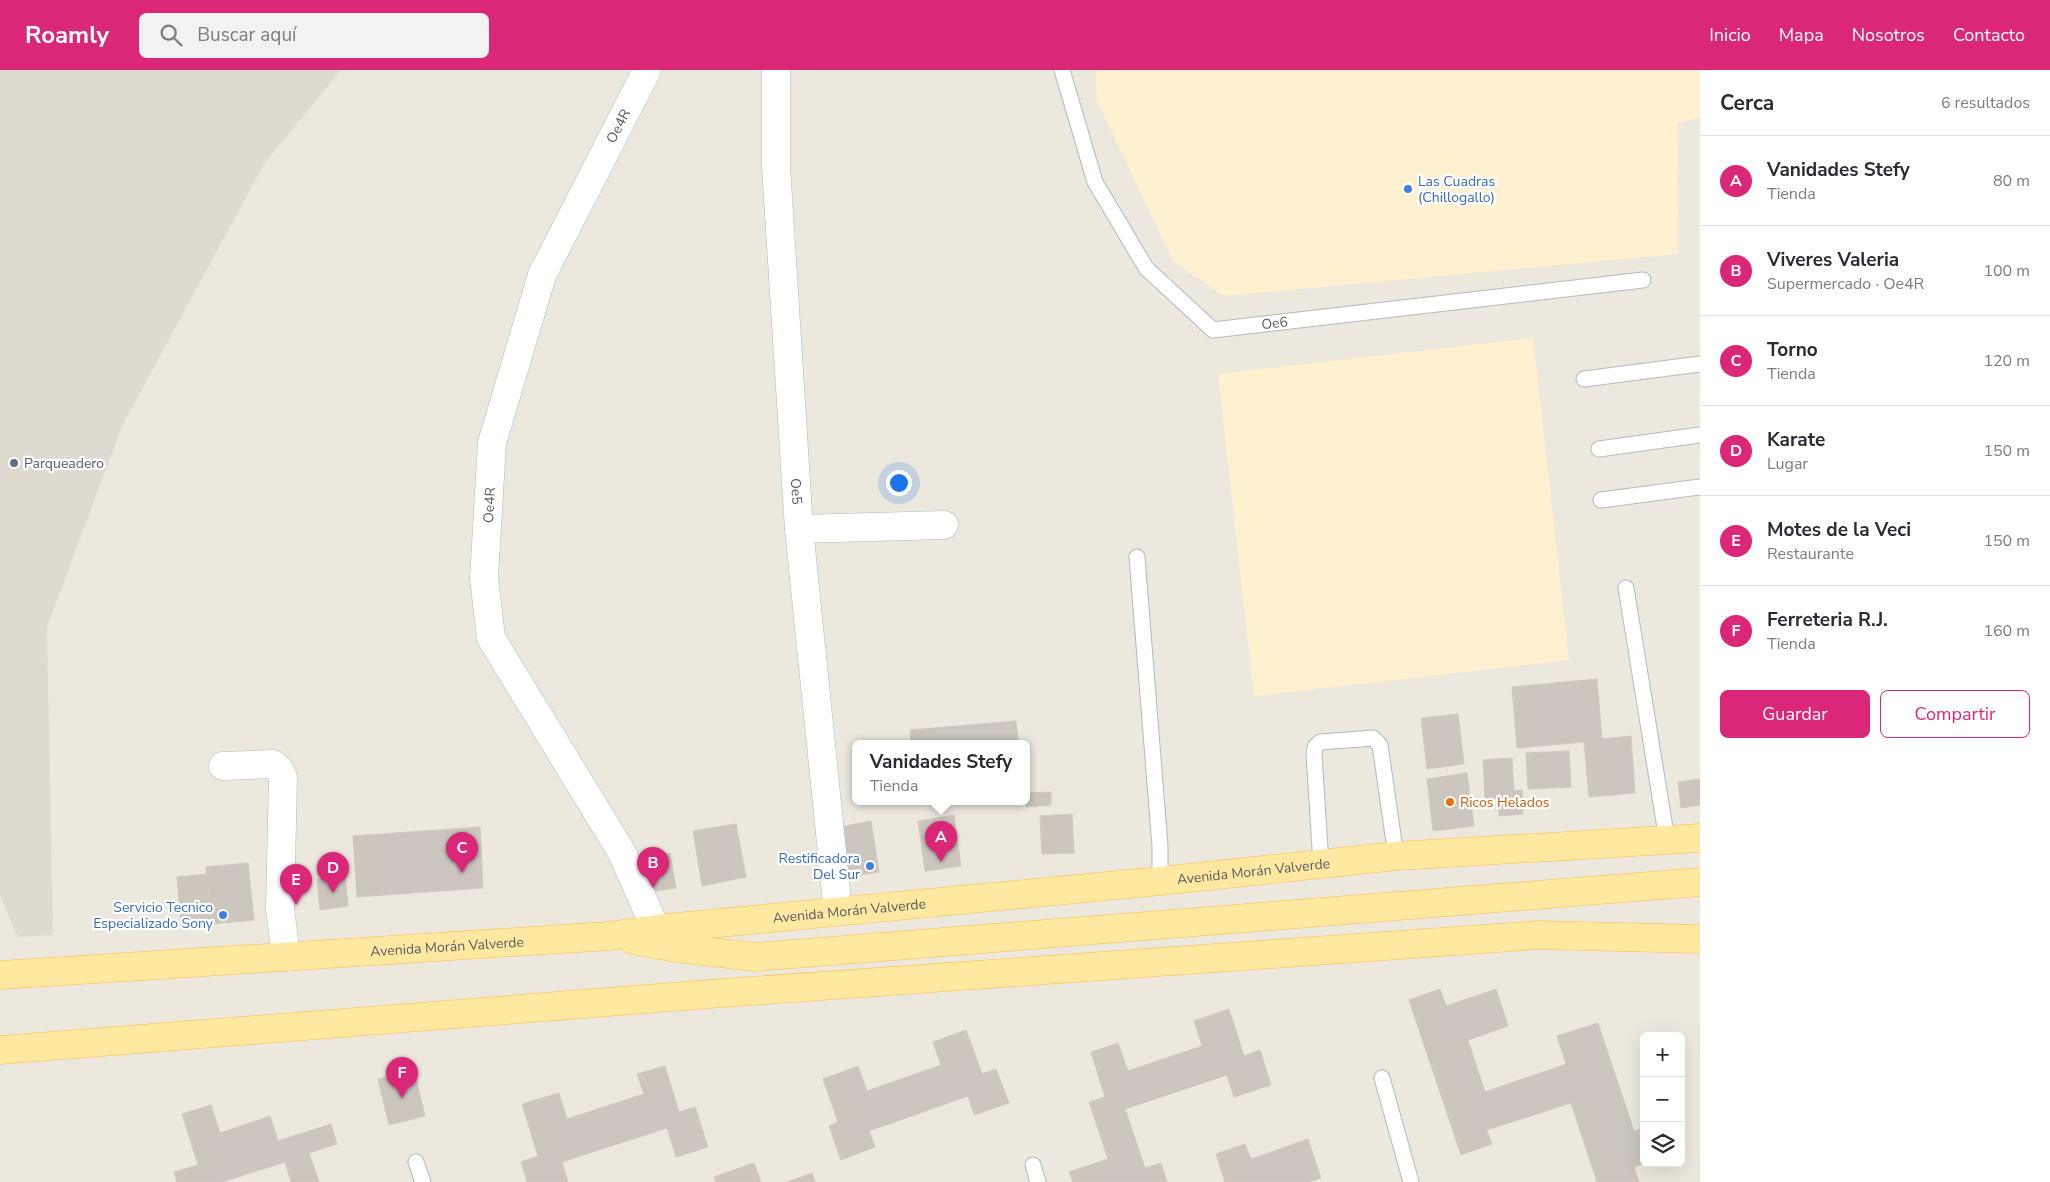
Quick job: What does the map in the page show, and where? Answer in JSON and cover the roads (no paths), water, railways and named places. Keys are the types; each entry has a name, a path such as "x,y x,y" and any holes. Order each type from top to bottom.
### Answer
{"main road":[{"name":"Avenida Morán Valverde","path":"0,975 609,936 656,929 1160,881 1396,856 1700,838"},
{"path":"609,936 676,948 754,956 1700,882"},
{"path":"0,1050 722,993 1539,935 1700,939"}],"street":[{"name":"Oe4R","path":"647,70 542,275 492,443 484,578 491,638 621,851 656,929"},
{"name":"Oe5","path":"776,70 776,166 799,530 838,911"},
{"path":"799,530 944,524"},
{"path":"223,766 273,764 280,770 283,778 280,909 286,957"}],"lane":[{"name":"Oe6","path":"1062,70 1095,182 1146,268 1213,330 1643,280"},
{"path":"1584,379 1700,364"},
{"path":"1598,449 1700,435"},
{"path":"1601,500 1700,487"},
{"path":"1137,556 1160,846 1160,881"},
{"path":"1626,588 1667,840"},
{"path":"1321,864 1314,754 1320,742 1372,738 1380,744 1396,856"},
{"path":"1382,1078 1411,1182"},
{"path":"416,1162 423,1182"},
{"path":"1033,1165 1038,1182"}],"place":[{"name":"Las Cuadras (Chillogallo)","path":"1408,189"},
{"name":"Parqueadero","path":"14,463"},
{"name":"Ricos Helados","path":"1450,802"},
{"name":"Vanidades Stefy","path":"941,862"},
{"name":"Restificadora Del Sur","path":"870,866"},
{"name":"Torno","path":"462,873"},
{"name":"Viveres Valeria","path":"653,888"},
{"name":"Karate","path":"333,893"},
{"name":"Motes de la Veci","path":"296,905"},
{"name":"Servicio Tecnico Especializado Sony","path":"223,915"},
{"name":"Ferreteria R.J.","path":"402,1098"}]}
